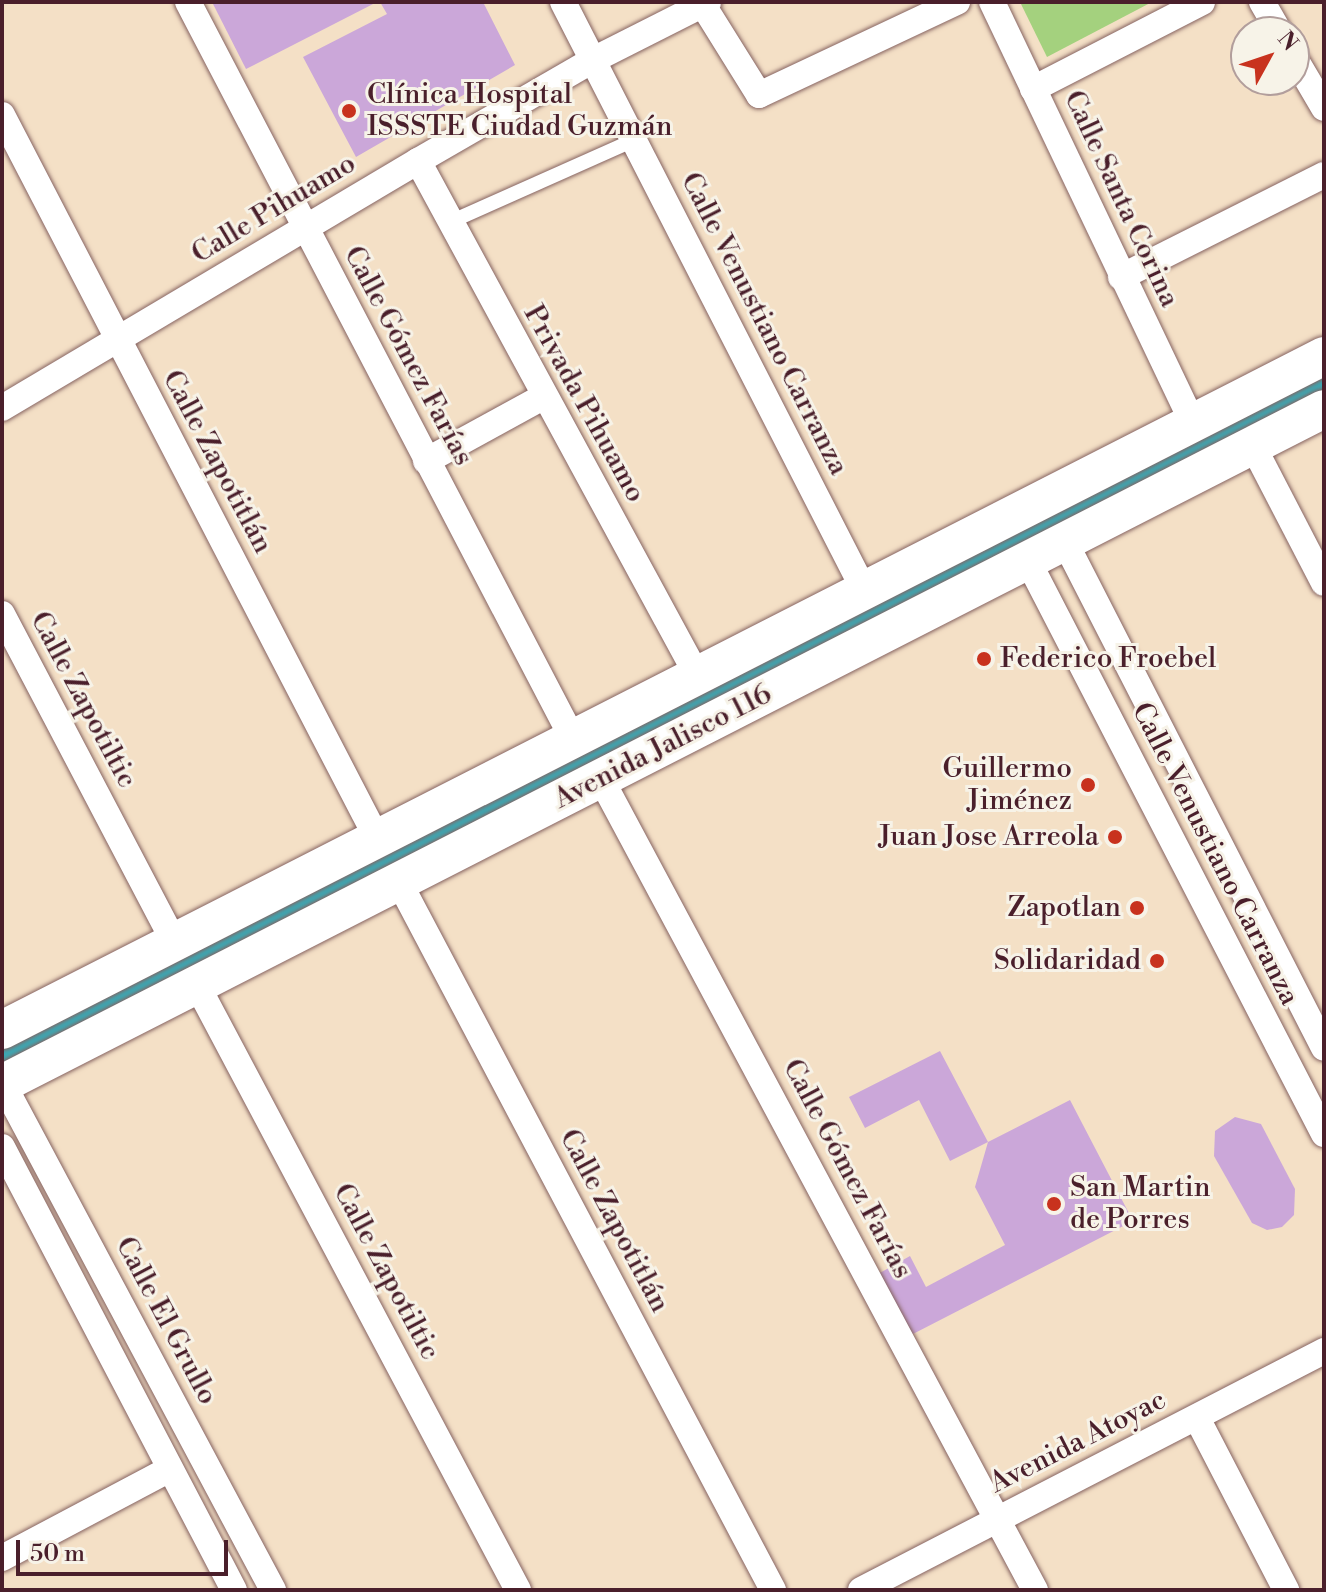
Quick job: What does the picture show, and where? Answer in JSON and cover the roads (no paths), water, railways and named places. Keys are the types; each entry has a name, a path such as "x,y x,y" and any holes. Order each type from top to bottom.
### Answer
{"street":[{"name":"Calle Gómez Farías","path":"188,2 573,739"},
{"name":"Calle Venustiano Carranza","path":"563,2 864,590"},
{"path":"706,3 759,95 957,2"},
{"name":"Calle Santa Corina","path":"992,2 1193,423"},
{"path":"1033,89 1202,2"},
{"name":"Calle Pihuamo","path":"2,408 593,60 706,3"},
{"path":"1310,84 1324,108"},
{"name":"Calle Zapotitlán","path":"2,115 377,838"},
{"name":"Privada Pihuamo","path":"418,161 543,397 697,675"},
{"path":"1121,277 1324,175"},
{"name":"Avenida Jalisco 116","path":"2,1030 1324,356"},
{"path":"426,461 543,397"},
{"name":"Avenida Jalisco 116","path":"2,1083 1324,409"},
{"path":"1253,446 1324,583"},
{"name":"Calle Venustiano Carranza","path":"1065,542 1324,1048"},
{"name":"Calle Venustiano Carranza","path":"1028,561 1324,1134"},
{"name":"Calle Zapotiltic","path":"2,614 174,942"},
{"name":"Calle Gómez Farías","path":"601,779 1035,1590"},
{"name":"Calle Zapotitlán","path":"399,882 773,1590"},
{"name":"Calle Zapotiltic","path":"197,985 518,1590"},
{"name":"Calle El Grullo","path":"2,1083 273,1590"},
{"path":"2,1147 234,1590"},
{"name":"Avenida Atoyac","path":"861,1590 1324,1351"},
{"path":"1197,1418 1286,1590"},
{"path":"2,1558 170,1469"}],"lane":[{"path":"450,222 634,140"}],"waterway":[{"path":"2,1051 1324,383"}],"place":[{"name":"Clínica Hospital ISSSTE Ciudad Guzmán","path":"349,111"},
{"name":"Federico Froebel","path":"984,659"},
{"name":"Guillermo Jiménez","path":"1088,785"},
{"name":"Juan Jose Arreola","path":"1115,837"},
{"name":"Zapotlan","path":"1137,908"},
{"name":"Solidaridad","path":"1157,961"},
{"name":"San Martin de Porres","path":"1054,1204"}]}
